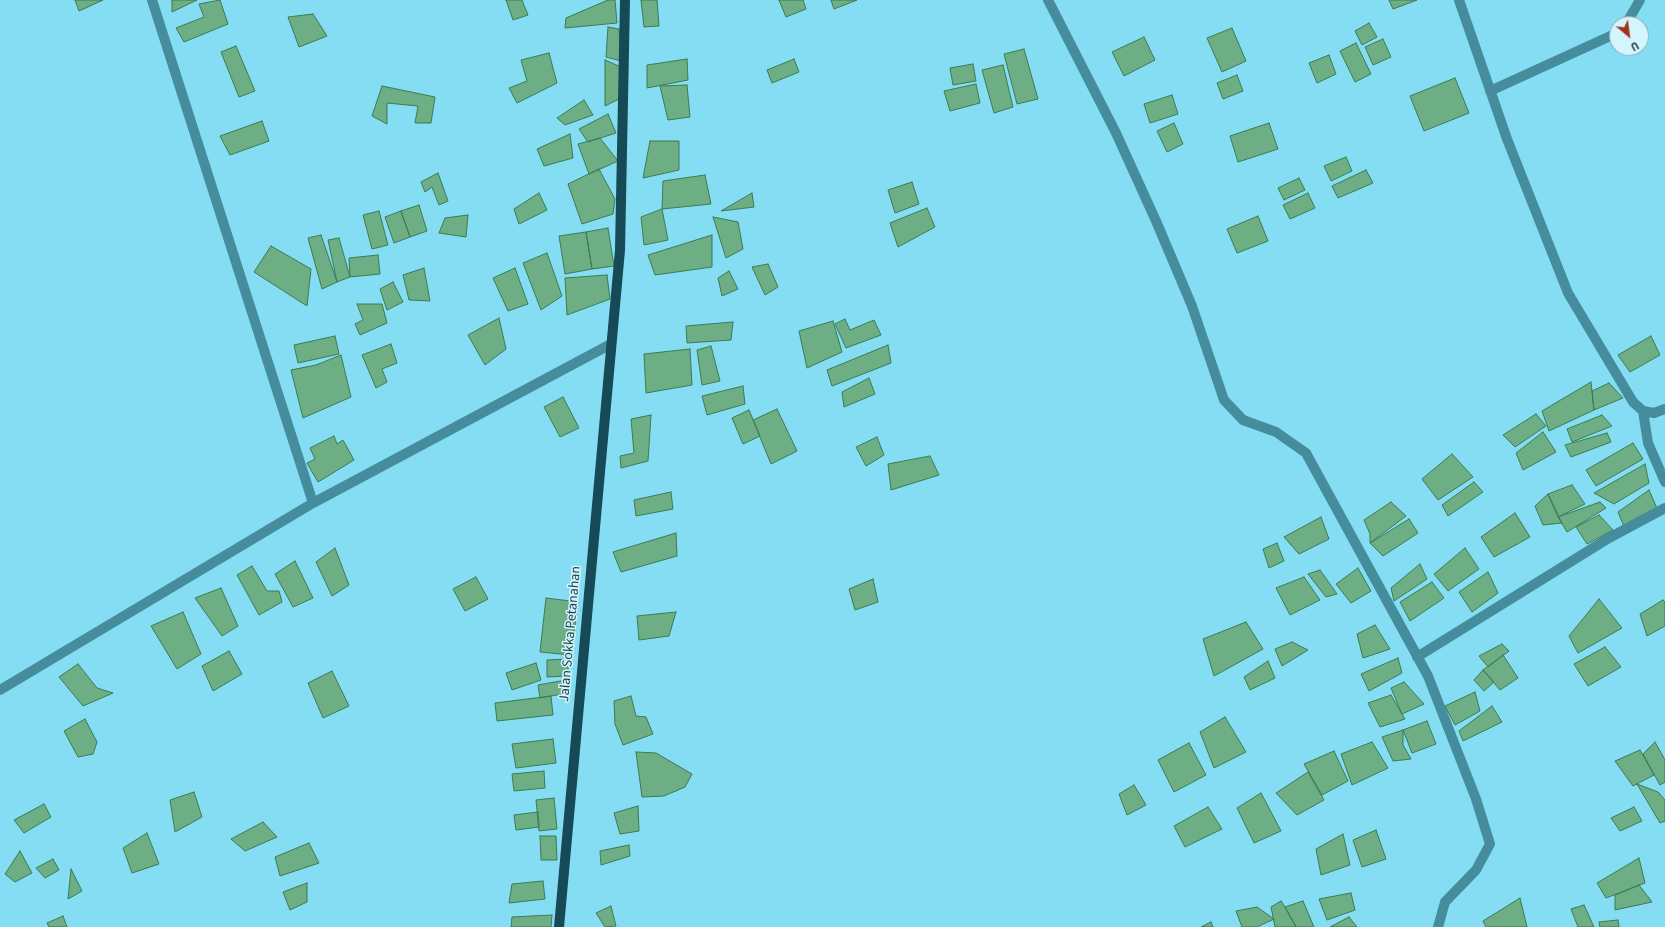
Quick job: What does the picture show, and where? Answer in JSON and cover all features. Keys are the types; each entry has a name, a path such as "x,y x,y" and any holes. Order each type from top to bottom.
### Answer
{"main road":[{"name":"Jalan Sokka Petanahan","path":"559,927 620,250 625,87 625,0"}],"street":[{"path":"152,0 313,503"},
{"path":"1048,0 1116,132 1156,221 1192,306 1224,400 1243,420 1276,432 1306,453 1428,676 1476,799 1490,844 1476,870 1446,902 1438,927"},
{"path":"1459,0 1507,139 1568,293 1633,402 1643,411 1654,413 1665,409"},
{"path":"1631,16 1640,0"},
{"path":"1490,91 1609,38"},
{"path":"0,690 313,503 611,344"},
{"path":"1643,411 1648,443 1665,482"},
{"path":"1417,657 1609,538 1665,508"}],"building":[{"path":"75,0 103,0 79,11"},
{"path":"172,0 197,0 172,12"},
{"path":"220,0 228,24 184,42 176,28 204,17 199,4"},
{"path":"506,0 522,0 528,15 513,20"},
{"path":"608,0 615,0 617,23 565,28 566,18"},
{"path":"641,0 657,0 659,26 644,27"},
{"path":"779,0 803,0 806,9 786,17"},
{"path":"831,0 857,0 834,9"},
{"path":"1389,0 1417,0 1393,9"},
{"path":"313,14 327,36 299,47 288,17"},
{"path":"1369,23 1377,37 1362,45 1355,31"},
{"path":"608,27 619,29 621,61 606,57"},
{"path":"1232,28 1246,61 1222,72 1207,38"},
{"path":"1144,37 1155,60 1124,76 1112,52"},
{"path":"1383,39 1391,57 1373,65 1365,47"},
{"path":"1356,43 1371,74 1355,82 1340,51"},
{"path":"236,46 255,91 239,97 221,52"},
{"path":"1024,49 1038,99 1017,104 1004,54"},
{"path":"549,53 557,83 517,103 509,88 527,81 521,60"},
{"path":"1329,55 1336,74 1317,83 1309,63"},
{"path":"687,59 688,80 647,88 647,65"},
{"path":"794,59 799,72 772,83 767,70"},
{"path":"605,60 621,67 619,99 605,106"},
{"path":"973,64 976,81 953,85 950,68"},
{"path":"1003,65 1013,107 994,113 982,70"},
{"path":"1237,75 1243,91 1223,99 1217,83"},
{"path":"1455,78 1469,113 1424,131 1410,96"},
{"path":"976,84 980,103 950,111 944,91"},
{"path":"687,85 690,117 668,120 660,86"},
{"path":"382,86 435,97 431,123 415,123 418,106 387,103 387,124 372,116"},
{"path":"1172,95 1178,114 1150,123 1144,104"},
{"path":"584,100 593,115 565,125 557,118"},
{"path":"608,114 616,133 588,142 579,129"},
{"path":"262,121 269,141 230,155 220,136"},
{"path":"1174,123 1183,144 1167,152 1157,131"},
{"path":"1269,123 1278,149 1238,162 1230,136"},
{"path":"570,134 573,158 544,166 537,149"},
{"path":"600,138 618,161 589,174 578,144"},
{"path":"650,141 679,141 679,170 643,178"},
{"path":"1346,157 1352,171 1331,181 1324,166"},
{"path":"599,169 615,199 613,214 582,224 568,184"},
{"path":"1366,170 1373,183 1338,198 1332,186"},
{"path":"438,173 448,201 439,205 432,187 425,192 421,182"},
{"path":"705,175 711,204 662,209 663,181"},
{"path":"1299,178 1305,190 1284,200 1278,188"},
{"path":"912,182 919,204 895,213 888,190"},
{"path":"539,193 547,210 519,224 514,209"},
{"path":"752,193 754,207 721,211"},
{"path":"1308,193 1315,208 1290,219 1283,205"},
{"path":"419,205 427,231 410,237 401,211"},
{"path":"927,208 935,227 898,247 890,223"},
{"path":"662,209 668,240 644,245 641,217"},
{"path":"379,211 388,245 372,249 363,215"},
{"path":"401,211 410,237 394,243 385,217"},
{"path":"468,215 466,237 439,233 445,218"},
{"path":"1258,216 1268,241 1237,253 1227,229"},
{"path":"713,217 738,222 743,249 726,258"},
{"path":"608,228 614,266 592,269 586,232"},
{"path":"586,232 592,269 565,274 559,236"},
{"path":"321,235 337,282 322,289 308,238"},
{"path":"712,235 712,267 655,275 648,255"},
{"path":"339,238 350,277 337,282 328,240"},
{"path":"271,246 311,269 307,306 254,272"},
{"path":"547,253 562,296 541,310 523,263"},
{"path":"378,255 380,274 350,277 349,258"},
{"path":"768,264 778,287 765,295 752,267"},
{"path":"424,268 430,301 409,300 403,275"},
{"path":"515,268 528,304 508,311 493,278"},
{"path":"729,271 738,289 722,296 718,278"},
{"path":"607,275 610,299 567,315 565,278"},
{"path":"393,282 403,302 387,310 380,289"},
{"path":"357,304 382,304 387,323 360,335 355,324 363,320"},
{"path":"499,318 506,349 485,365 468,335"},
{"path":"845,319 850,330 874,320 881,335 846,348 835,324"},
{"path":"833,321 842,352 807,368 799,331"},
{"path":"733,322 731,340 687,343 686,326"},
{"path":"335,336 339,354 298,363 294,345"},
{"path":"1651,336 1660,355 1630,372 1618,355"},
{"path":"391,344 397,363 382,369 387,382 376,388 362,355"},
{"path":"888,345 891,363 832,386 827,370"},
{"path":"711,346 720,381 702,385 697,350"},
{"path":"690,349 692,385 646,393 644,354"},
{"path":"341,355 351,397 303,418 291,370 316,365"},
{"path":"869,378 875,394 844,407 842,392"},
{"path":"1591,382 1594,410 1549,431 1542,411"},
{"path":"1609,383 1623,398 1594,410 1592,391"},
{"path":"743,386 745,404 707,415 702,396"},
{"path":"563,397 579,428 560,437 544,407"},
{"path":"777,409 797,451 771,464 753,420"},
{"path":"749,410 760,436 743,444 732,418"},
{"path":"1536,414 1546,426 1515,447 1503,435"},
{"path":"651,415 648,461 621,468 620,456 634,453 631,419"},
{"path":"1602,415 1612,426 1572,442 1567,429"},
{"path":"1543,432 1556,452 1523,470 1516,453"},
{"path":"1607,433 1611,442 1571,457 1565,445"},
{"path":"334,436 337,444 343,440 354,460 318,482 307,463 315,459 310,448"},
{"path":"877,437 884,455 866,466 856,447"},
{"path":"1633,443 1643,459 1596,486 1586,470"},
{"path":"1452,454 1473,477 1438,500 1422,479"},
{"path":"930,456 939,475 891,490 888,464"},
{"path":"1645,464 1649,483 1614,504 1594,493"},
{"path":"1474,482 1483,492 1448,516 1442,505"},
{"path":"1572,485 1585,504 1558,517 1548,494"},
{"path":"1649,490 1660,515 1625,529 1618,512"},
{"path":"671,492 673,509 636,516 634,500"},
{"path":"1548,494 1562,523 1543,525 1535,506"},
{"path":"1391,502 1406,516 1370,543 1370,534 1364,520"},
{"path":"1600,502 1606,508 1567,532 1558,517"},
{"path":"1515,513 1530,537 1494,557 1481,537"},
{"path":"1599,515 1613,530 1587,544 1576,527"},
{"path":"1321,517 1329,539 1299,554 1284,537"},
{"path":"1409,519 1418,533 1383,556 1370,543"},
{"path":"676,533 677,556 621,572 613,552"},
{"path":"1277,543 1284,561 1269,568 1263,549"},
{"path":"335,548 349,585 332,596 316,562"},
{"path":"1465,548 1479,569 1448,591 1434,574"},
{"path":"295,561 313,598 293,607 275,574"},
{"path":"1420,564 1427,579 1394,601 1391,588"},
{"path":"252,566 267,591 279,591 282,602 259,615 237,575"},
{"path":"1358,568 1371,591 1351,603 1336,584"},
{"path":"1320,570 1337,594 1326,597 1308,574"},
{"path":"1488,572 1498,593 1472,612 1459,592"},
{"path":"476,577 488,599 465,611 453,589"},
{"path":"1304,577 1320,600 1290,615 1276,588"},
{"path":"873,579 878,602 855,610 849,589"},
{"path":"1432,582 1444,598 1410,621 1400,602"},
{"path":"221,588 238,626 222,636 195,598"},
{"path":"546,598 578,602 571,655 540,652"},
{"path":"1599,599 1622,628 1578,653 1569,636"},
{"path":"1663,600 1665,602 1665,626 1647,636 1640,614"},
{"path":"183,612 201,654 177,669 151,626"},
{"path":"676,612 669,636 639,640 637,616"},
{"path":"1246,622 1263,649 1214,676 1203,639"},
{"path":"1375,625 1390,649 1363,658 1357,634"},
{"path":"1292,642 1308,650 1282,666 1275,649"},
{"path":"1502,644 1509,651 1488,667 1479,656"},
{"path":"1605,647 1621,667 1588,686 1574,664"},
{"path":"229,651 242,674 213,691 202,666"},
{"path":"1503,655 1518,678 1500,690 1483,670"},
{"path":"1398,658 1402,673 1369,691 1361,674"},
{"path":"568,659 568,676 547,677 547,660"},
{"path":"1268,661 1275,678 1250,690 1244,677"},
{"path":"536,663 541,680 512,690 506,673"},
{"path":"78,664 97,688 113,693 83,706 59,677"},
{"path":"1483,670 1494,682 1484,691 1474,680"},
{"path":"332,671 349,706 323,718 308,683"},
{"path":"566,680 568,693 540,698 538,685"},
{"path":"1404,682 1424,704 1402,714 1391,688"},
{"path":"1475,692 1480,711 1455,725 1445,706"},
{"path":"1391,695 1405,719 1380,727 1368,703"},
{"path":"551,696 553,715 497,721 495,703"},
{"path":"631,696 636,716 646,717 653,734 623,745 615,724 614,701"},
{"path":"1492,706 1502,722 1463,741 1459,731"},
{"path":"1225,717 1246,752 1214,768 1200,732"},
{"path":"85,719 97,742 93,754 78,757 64,731"},
{"path":"1427,721 1436,744 1412,753 1403,730"},
{"path":"1403,730 1403,745 1411,759 1393,761 1382,737"},
{"path":"553,739 556,763 516,768 512,744"},
{"path":"1372,742 1388,768 1352,785 1341,754"},
{"path":"1655,742 1665,760 1665,782 1660,785 1643,754"},
{"path":"1189,743 1206,775 1174,792 1158,760"},
{"path":"1640,750 1654,775 1633,786 1615,761"},
{"path":"1334,751 1348,781 1322,795 1304,764"},
{"path":"636,752 656,753 692,774 685,787 664,796 642,797"},
{"path":"544,771 545,788 514,791 512,774"},
{"path":"1308,772 1324,800 1297,815 1276,793"},
{"path":"1637,784 1658,792 1665,800 1665,821 1660,823"},
{"path":"1134,785 1146,805 1127,815 1119,794"},
{"path":"194,792 202,817 175,832 170,800"},
{"path":"1261,793 1281,831 1254,843 1237,808"},
{"path":"554,798 557,829 539,831 536,800"},
{"path":"44,804 51,817 24,833 14,820"},
{"path":"638,806 639,831 620,834 614,813"},
{"path":"1208,807 1222,829 1185,847 1174,826"},
{"path":"1634,807 1642,821 1620,831 1611,818"},
{"path":"538,812 539,827 516,830 514,815"},
{"path":"263,822 277,837 245,851 231,839"},
{"path":"1376,830 1386,859 1362,867 1353,840"},
{"path":"147,833 159,864 132,873 123,848"},
{"path":"1343,834 1350,865 1321,875 1316,849"},
{"path":"540,836 556,836 557,860 541,860"},
{"path":"309,843 319,863 280,876 275,857"},
{"path":"629,845 630,856 601,865 600,851"},
{"path":"20,851 32,873 15,882 5,874"},
{"path":"1639,858 1645,883 1606,898 1597,883"},
{"path":"53,859 59,870 45,878 36,868"},
{"path":"71,869 82,891 68,899"},
{"path":"543,881 545,899 509,903 512,884"},
{"path":"307,883 307,902 290,910 283,892"},
{"path":"1639,885 1652,902 1615,910 1615,895"},
{"path":"1351,893 1355,910 1327,920 1319,899"},
{"path":"1520,898 1527,927 1486,927 1483,921"},
{"path":"1281,901 1296,927 1275,927 1271,907"},
{"path":"1303,901 1314,927 1296,927 1285,907"},
{"path":"1584,905 1594,927 1578,927 1571,909"},
{"path":"611,906 616,926 605,927 596,913"},
{"path":"1257,907 1274,919 1257,927 1242,927 1236,911"},
{"path":"552,915 551,927 511,927 512,917"},
{"path":"63,916 67,927 49,927 47,923"},
{"path":"1349,917 1357,927 1330,927"},
{"path":"1618,920 1619,927 1600,927 1599,922"},
{"path":"1211,922 1213,927 1201,927"}]}
